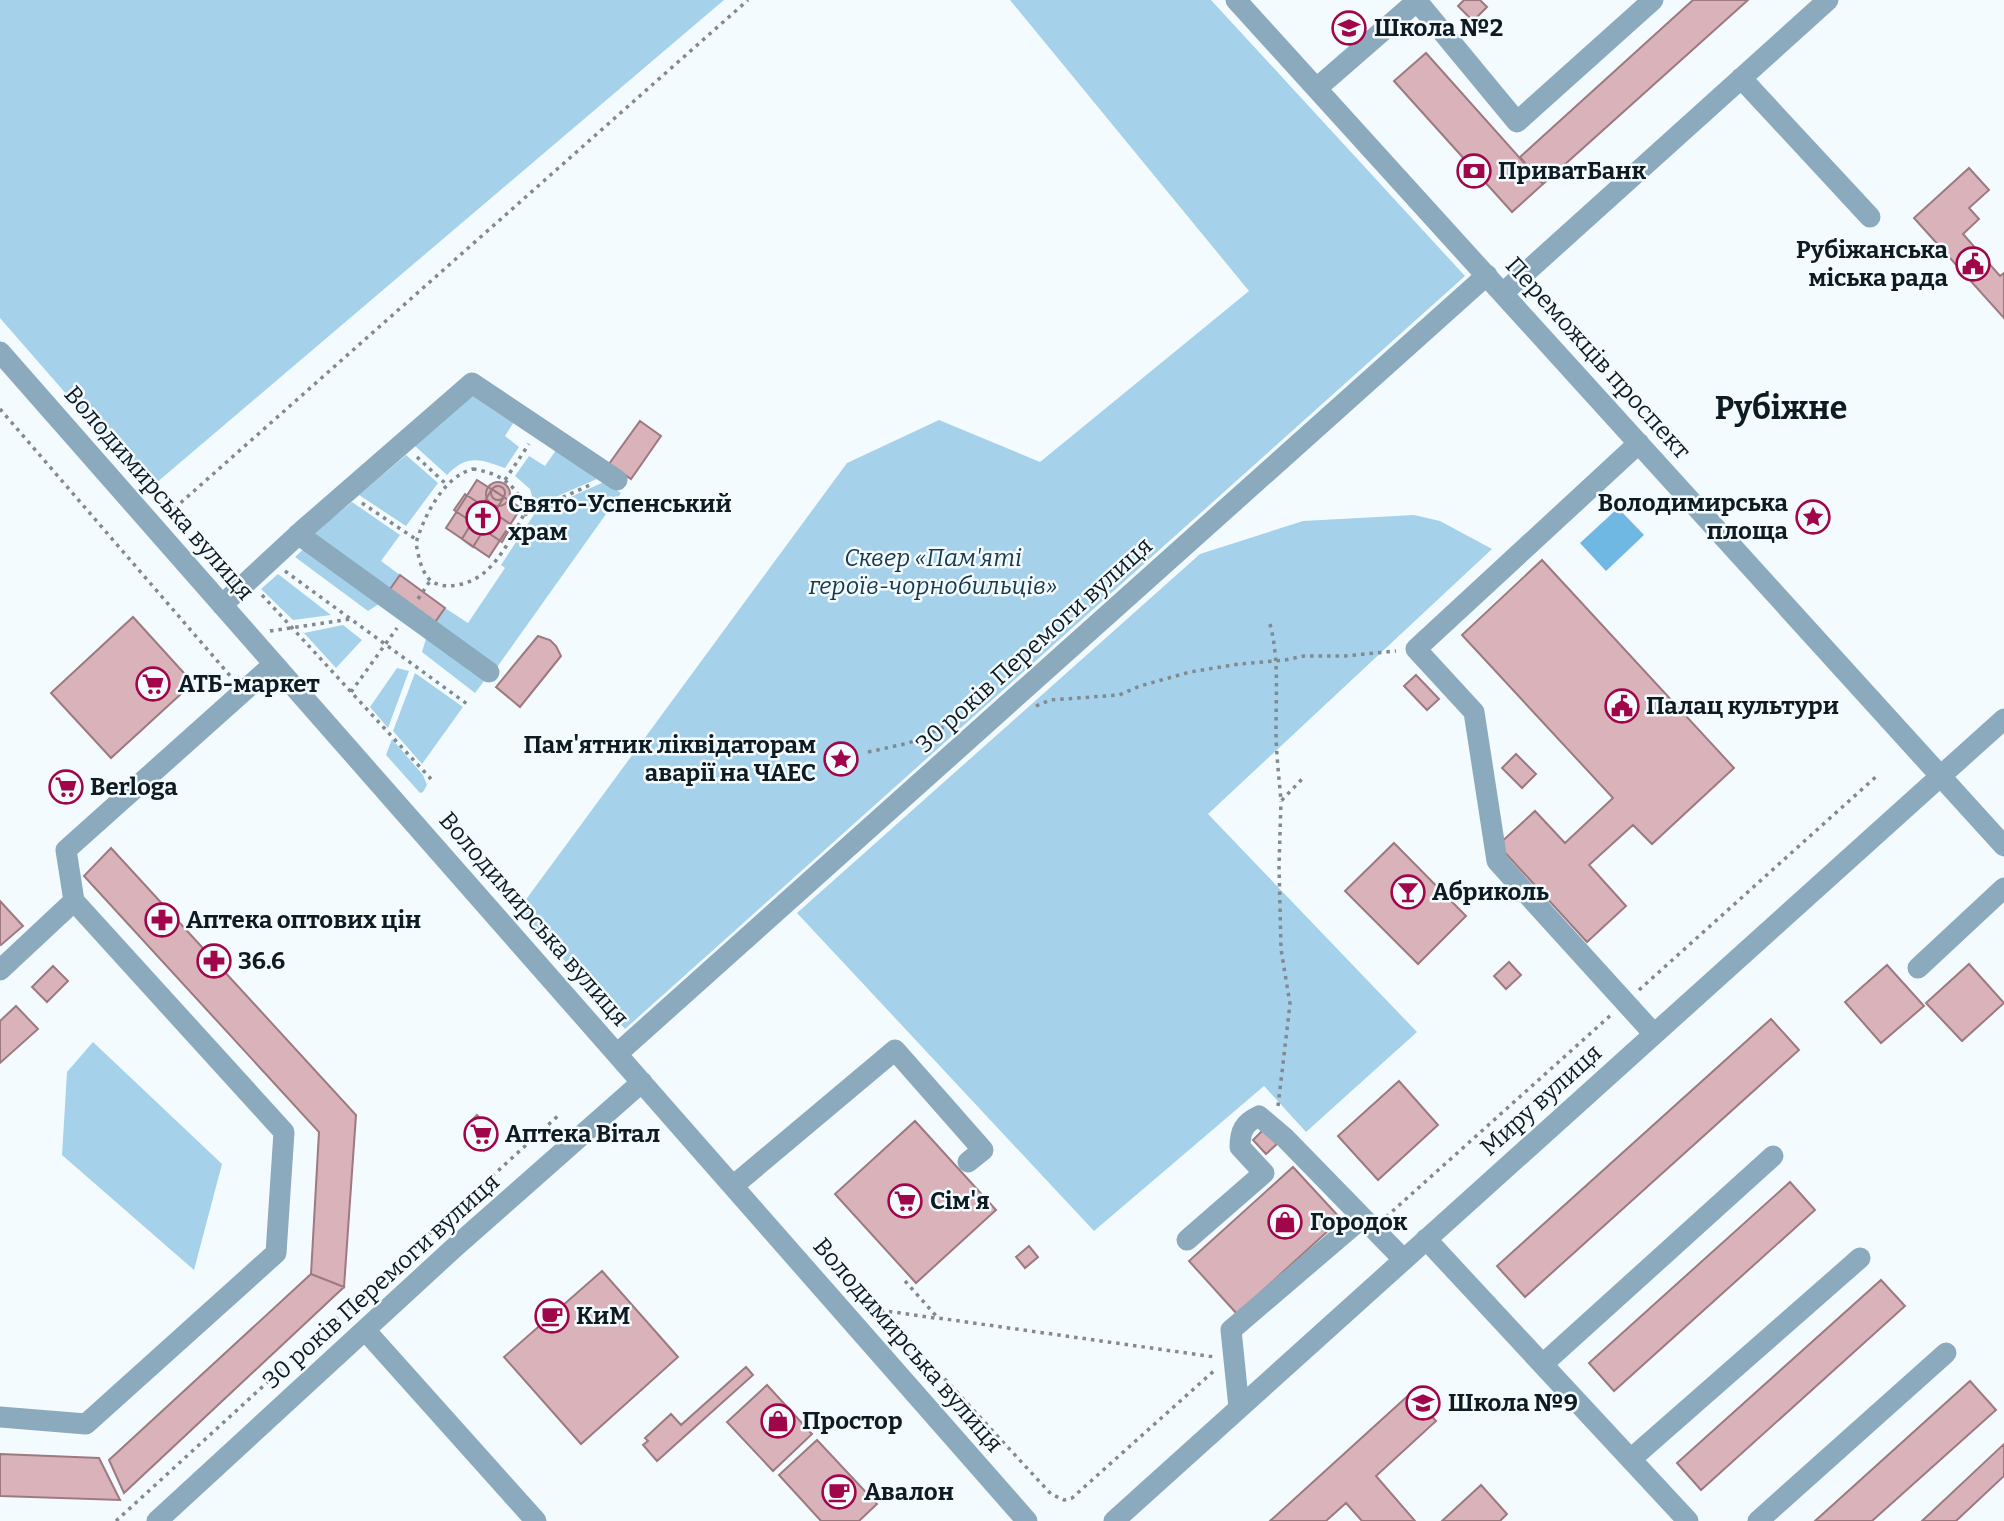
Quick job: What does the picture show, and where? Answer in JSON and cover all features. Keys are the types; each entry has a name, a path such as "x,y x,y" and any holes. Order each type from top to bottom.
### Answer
{"street":[{"name":"Переможців проспект","path":"1237,0 2004,846"},
{"path":"1317,88 1416,1 1517,122 1653,0"},
{"path":"1503,293 1828,0"},
{"path":"1741,78 1870,217"},
{"name":"30 років Перемоги вулиця","path":"617,1054 1487,275"},
{"name":"Володимирська вулиця","path":"0,352 1027,1521"},
{"path":"222,605 298,534 472,383 614,477"},
{"path":"1639,443 1416,649 1474,712 1497,861 1654,1034"},
{"path":"298,534 489,672"},
{"path":"0,1417 86,1424 276,1253 284,1132 74,901 66,850 274,664"},
{"name":"Миру вулиця","path":"1114,1521 2004,719"},
{"path":"1918,968 2004,888"},
{"path":"0,970 74,901"},
{"path":"733,1186 895,1050 983,1150 968,1162"},
{"name":"30 років Перемоги вулиця","path":"157,1521 455,1247 642,1082"},
{"path":"1187,1240 1264,1173 1240,1147 1240,1135 1247,1122 1259,1116 1404,1260"},
{"path":"1543,1364 1773,1156"},
{"path":"1239,1408 1230,1356 1231,1330 1368,1223"},
{"path":"1426,1240 1688,1521"},
{"path":"1631,1459 1860,1258"},
{"path":"365,1330 536,1521"},
{"path":"1758,1521 1946,1353"}],"path":[{"path":"153,527 748,0"},
{"path":"0,410 244,691"},
{"path":"505,480 540,428"},
{"path":"403,443 447,486"},
{"path":"473,469 489,471 515,488 522,499 525,512 494,564 472,581 462,584 441,584 430,580 419,558 417,540 430,511 447,486 460,472 473,469"},
{"path":"523,515 614,477"},
{"path":"346,492 417,540"},
{"path":"270,560 467,704"},
{"path":"248,580 431,779"},
{"path":"257,633 351,619"},
{"path":"1270,624 1276,661 1278,706 1276,728 1281,801 1281,949 1290,1004 1275,1129"},
{"path":"351,692 386,644"},
{"path":"1036,707 1050,700 1119,695 1140,686 1190,673 1239,664 1304,656 1345,656 1416,649"},
{"path":"868,752 909,743 968,716"},
{"path":"1631,997 1879,774"},
{"path":"1281,801 1304,778"},
{"path":"1368,1223 1621,1006"},
{"path":"116,1521 560,1114"},
{"path":"905,1281 937,1318"},
{"path":"872,1309 1230,1356"},
{"path":"881,1310 1051,1494 1064,1500 1072,1499 1230,1356"}],"green space":[{"path":"0,0 724,0 149,489 0,318"},
{"name":"Сквер «Пам'яті героїв-чорнобильців»","path":"1010,0 1211,0 1465,276 625,1029 519,909 847,463 939,420 1040,462 1249,291"},
{"path":"473,394 514,422 505,436 519,447 505,468 474,460 461,464 447,475 415,446"},
{"path":"556,450 599,478 535,506 530,489 515,476 529,456 545,466"},
{"path":"406,455 438,483 406,526 359,495"},
{"path":"604,482 621,493 495,670 433,625 445,608 468,623 505,568 501,565 535,513"},
{"path":"352,502 400,535 381,561 400,575 388,592 310,536"},
{"path":"1414,515 1440,521 1492,549 1208,814 1417,1032 1306,1132 1264,1086 1094,1231 797,913 1200,554 1303,521"},
{"path":"308,545 385,600 368,611 295,557"},
{"path":"278,574 331,615 293,620 261,589"},
{"path":"343,625 362,640 336,668 304,633"},
{"path":"428,632 487,677 475,693 422,652"},
{"path":"397,668 409,671 388,728 370,707"},
{"path":"415,673 463,707 422,764 393,731"},
{"path":"392,739 423,775 427,785 423,792 420,793 386,755"},
{"path":"93,1042 222,1164 194,1270 62,1155 67,1072"}],"shaded area":[{"path":"1618,508 1644,535 1606,571 1580,543"}],"building":[{"path":"1464,0 1480,0 1487,7 1473,21 1458,6"},
{"path":"1693,0 1748,0 1543,184 1520,157"},
{"path":"1426,53 1543,184 1512,212 1394,81"},
{"path":"1969,168 1989,190 1969,208 1979,219 1963,234 2000,276 2004,273 2004,318 1914,218"},
{"path":"640,421 661,436 631,479 609,464"},
{"name":"Свято-Успенський храм","path":"477,480 521,508 489,557 446,528"},
{"path":"498,482 507,485 510,494 507,503 498,506 489,503 486,494 489,485"},
{"path":"498,486 503,488 503,498 498,500 493,498 491,493 493,488"},
{"path":"492,489 504,497 473,547 462,539"},
{"path":"465,494 512,525 502,542 454,510"},
{"path":"481,506 497,516 487,531 471,521"},
{"path":"1542,560 1734,768 1652,844 1633,825 1589,865 1626,906 1587,942 1498,845 1535,811 1565,843 1613,798 1462,635"},
{"path":"400,575 445,608 433,625 388,592"},
{"path":"133,617 193,683 111,758 51,693"},
{"path":"538,636 550,640 561,656 520,707 496,687"},
{"path":"1416,675 1439,699 1427,710 1404,686"},
{"path":"1516,754 1536,774 1522,788 1502,768"},
{"path":"1394,843 1466,916 1418,964 1345,891"},
{"path":"111,848 356,1115 344,1287 311,1274 319,1132 84,876"},
{"path":"0,901 23,926 1,945 0,944"},
{"path":"1509,962 1521,975 1506,989 1494,976"},
{"path":"1969,964 2004,1003 1962,1041 1926,1003"},
{"path":"1887,965 1924,1006 1881,1043 1845,1002"},
{"path":"53,966 68,981 47,1002 32,987"},
{"path":"16,1006 38,1029 0,1063 0,1021"},
{"path":"1771,1019 1799,1050 1525,1297 1497,1266"},
{"path":"1399,1081 1438,1125 1378,1180 1338,1136"},
{"path":"477,1115 494,1134 493,1142 484,1151 466,1132 468,1124"},
{"path":"915,1121 996,1210 916,1283 835,1194"},
{"path":"1263,1130 1277,1144 1266,1154 1253,1140"},
{"path":"1293,1167 1341,1219 1237,1314 1189,1261"},
{"path":"1790,1182 1815,1210 1614,1391 1589,1363"},
{"path":"1029,1246 1038,1257 1025,1268 1016,1257"},
{"path":"602,1271 678,1357 581,1444 504,1357"},
{"path":"311,1274 344,1287 124,1493 109,1460"},
{"path":"1881,1280 1905,1306 1701,1490 1677,1463"},
{"path":"746,1367 753,1375 657,1461 643,1445 648,1441 645,1438 671,1414 681,1425"},
{"path":"1970,1381 1996,1410 1872,1521 1815,1521"},
{"path":"767,1385 812,1434 773,1471 727,1422"},
{"path":"1411,1393 1436,1421 1376,1476 1415,1521 1362,1521 1346,1503 1326,1521 1270,1521"},
{"path":"817,1440 877,1504 859,1521 821,1521 779,1475"},
{"path":"2004,1444 2004,1476 1956,1521 1922,1521"},
{"path":"0,1454 99,1458 120,1500 0,1496"},
{"path":"1481,1485 1507,1514 1500,1521 1442,1521"}],"place":[{"name":"Школа №2","path":"1349,28"},
{"name":"ПриватБанк","path":"1474,171"},
{"name":"Рубіжанська міська рада","path":"1973,264"},
{"name":"Володимирська площа","path":"1813,517"},
{"name":"Свято-Успенський храм","path":"483,518"},
{"name":"АТБ-маркет","path":"153,684"},
{"name":"Палац культури","path":"1622,706"},
{"name":"Пам'ятник ліквідаторам аварії на ЧАЕС","path":"841,759"},
{"name":"Berloga","path":"66,787"},
{"name":"Абриколь","path":"1408,892"},
{"name":"Аптека оптових цін","path":"162,920"},
{"name":"36.6","path":"214,961"},
{"name":"Аптека Вітал","path":"481,1134"},
{"name":"Сім'я","path":"905,1201"},
{"name":"Городок","path":"1285,1222"},
{"name":"КиМ","path":"552,1316"},
{"name":"Школа №9","path":"1423,1403"},
{"name":"Простор","path":"778,1421"},
{"name":"Авалон","path":"839,1492"}],"district":[{"name":"Рубіжне","path":"1781,408"}]}
